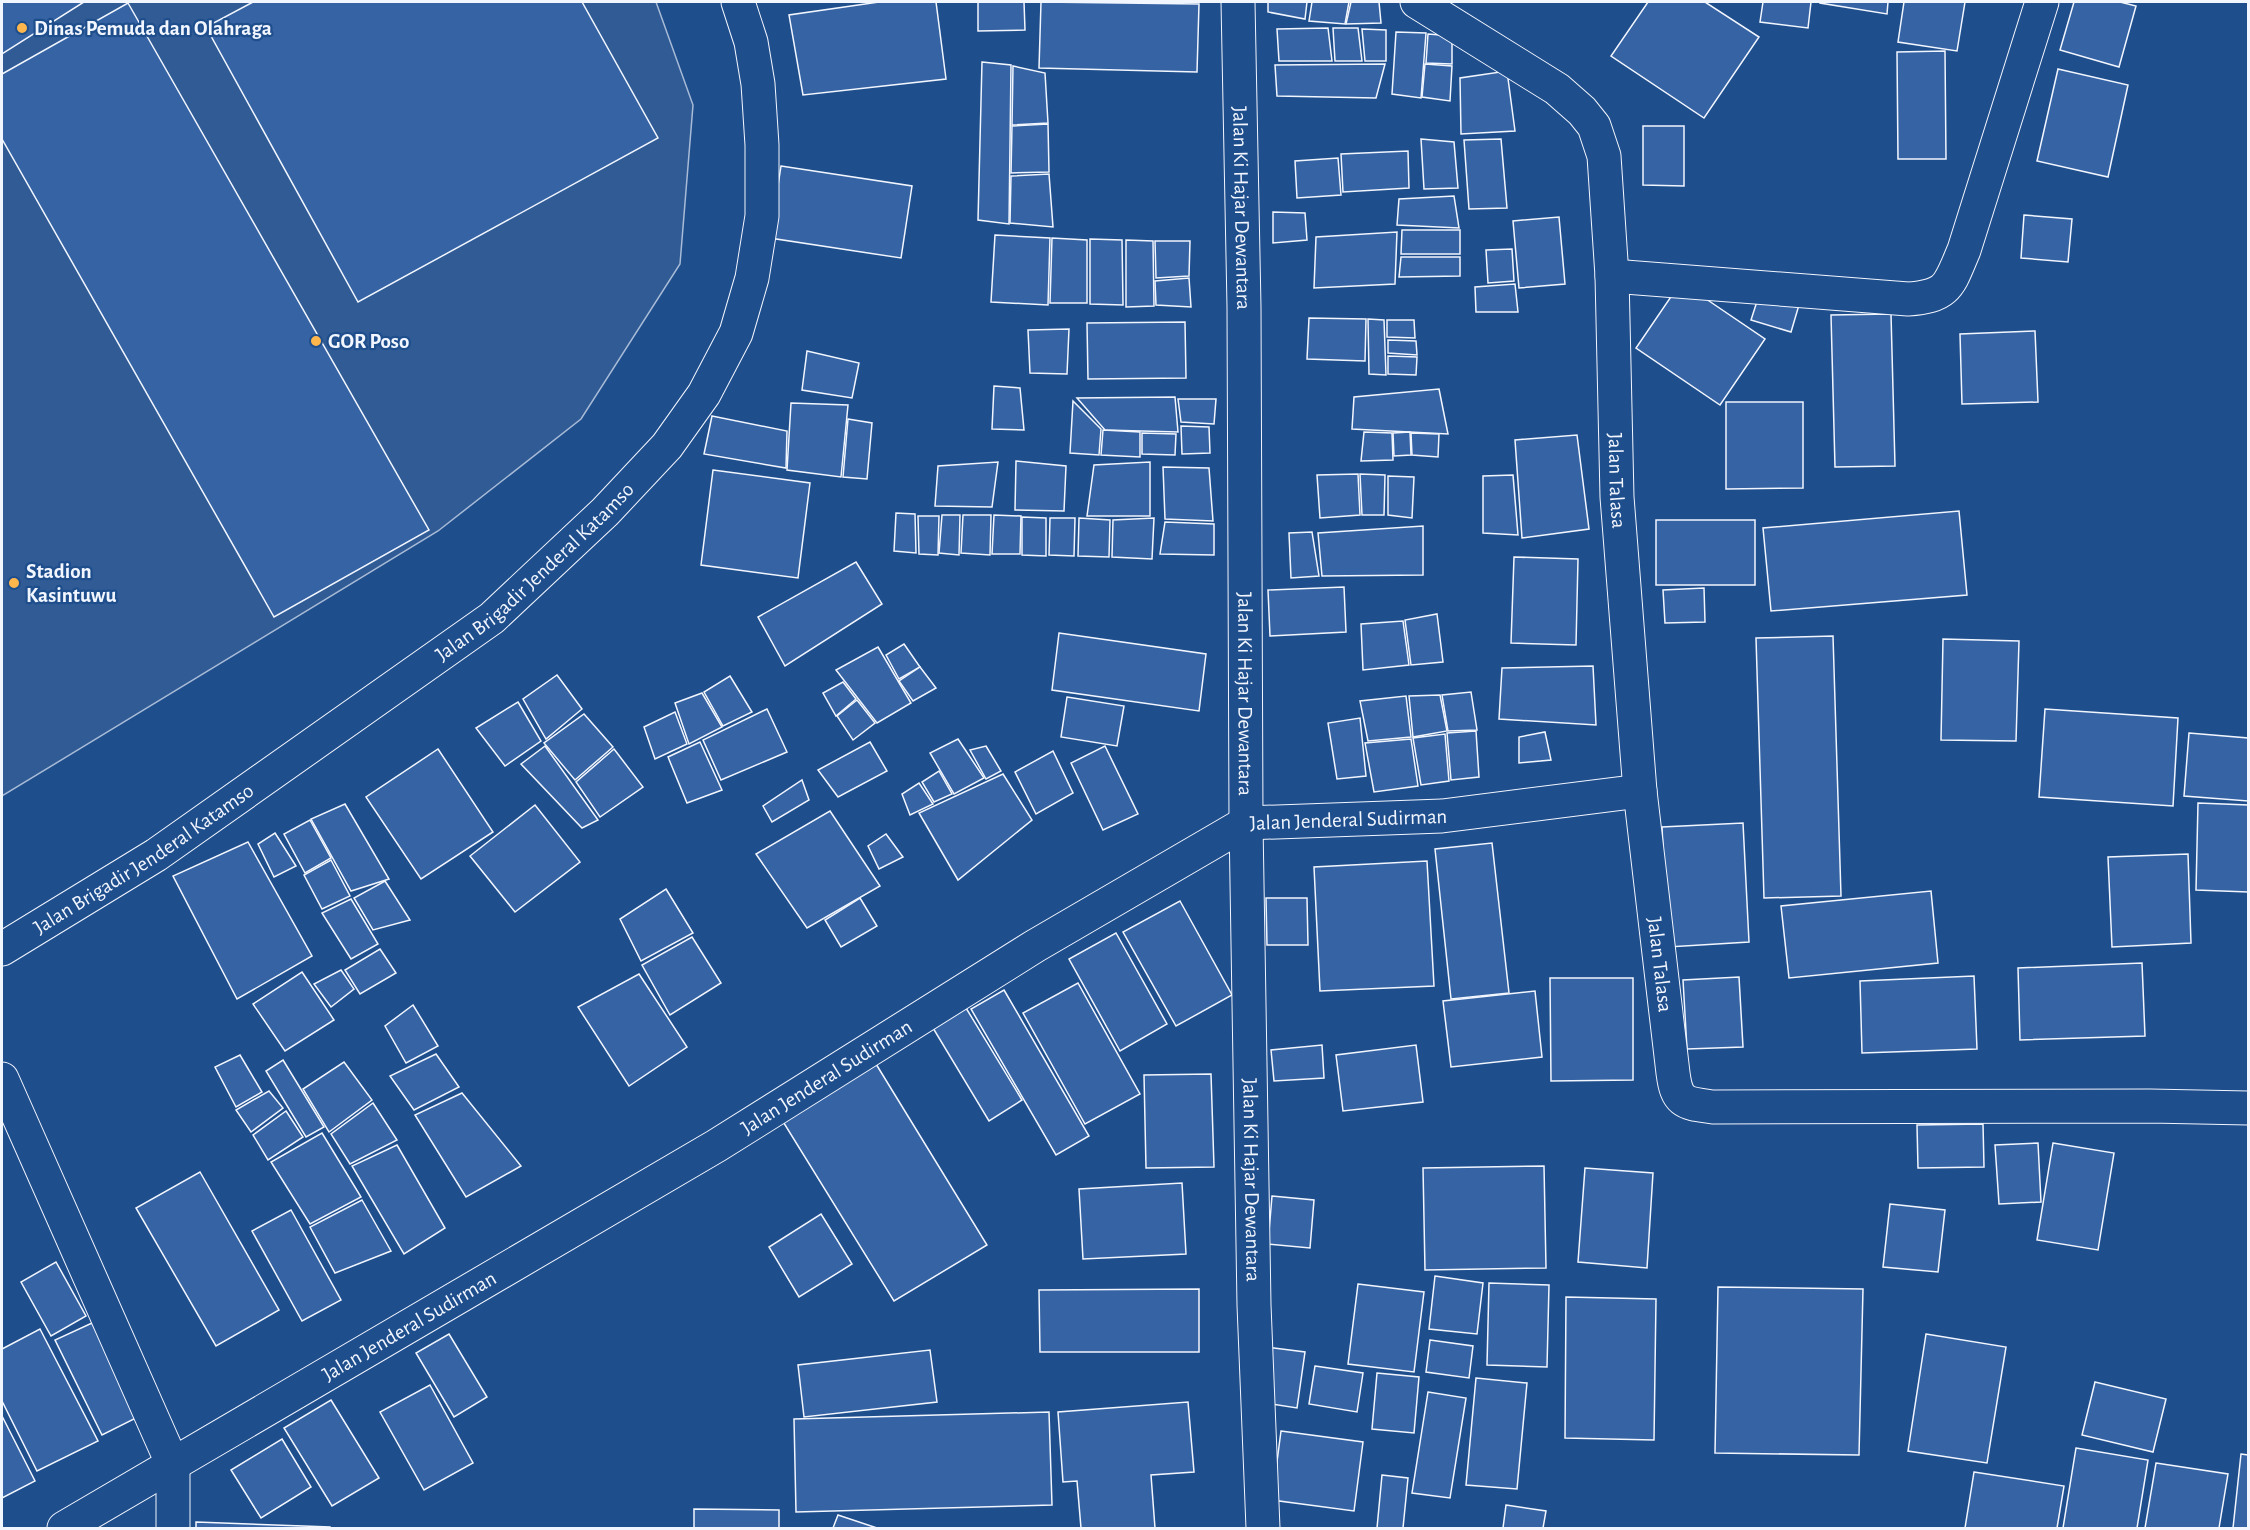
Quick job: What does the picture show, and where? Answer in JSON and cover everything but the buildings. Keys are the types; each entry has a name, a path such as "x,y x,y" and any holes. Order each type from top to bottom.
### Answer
{"street":[{"name":"Jalan Brigadir Jenderal Katamso","path":"2,949 156,855 492,618 605,512 667,446 704,394 736,333 752,278 762,216 762,145 758,84 751,42 738,2"},
{"name":"Jalan Ki Hajar Dewantara","path":"1239,2 1244,307 1246,823 1254,1293 1263,1528"},
{"name":"Jalan Talasa","path":"1417,2 1557,89 1582,111 1594,126 1604,156 1612,276 1617,497 1640,791 1675,1088 1679,1097 1688,1103 1713,1107 2150,1106 2248,1108"},
{"path":"1612,276 1767,286 1908,299 1931,297 1943,291 1953,276 1964,250 2042,2"},
{"name":"Jalan Jenderal Sudirman","path":"64,1528 717,1146 1035,946 1246,823 1442,816 1640,791"},
{"path":"2,1079 173,1465 173,1528"}],"shaded area":[{"name":"GOR Poso","path":"2,2 656,2 693,105 680,264 581,419 438,531 2,796"}],"place":[{"name":"Dinas Pemuda dan Olahraga","path":"22,28"},
{"name":"GOR Poso","path":"316,341"},
{"name":"Stadion Kasintuwu","path":"14,583"}]}
